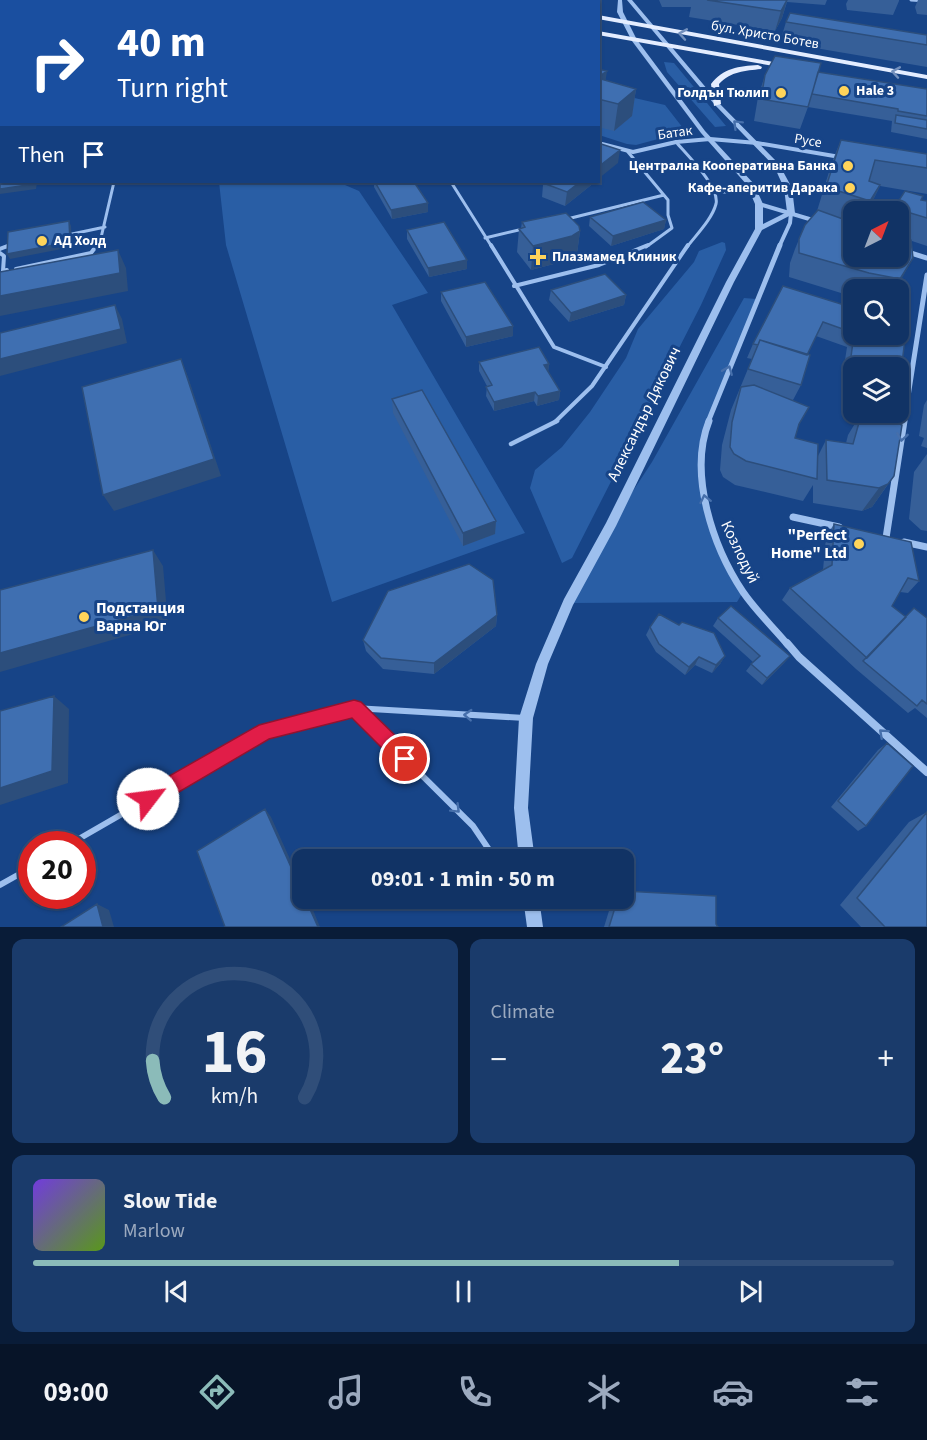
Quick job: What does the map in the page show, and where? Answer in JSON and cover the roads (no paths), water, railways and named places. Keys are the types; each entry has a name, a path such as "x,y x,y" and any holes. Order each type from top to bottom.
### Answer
{"main road":[{"name":"бул. Христо Ботев","path":"600,17 927,77"},
{"name":"бул. Христо Ботев","path":"600,33 803,70 760,67 742,68 726,73 715,84 717,104"}],"street":[{"name":"Александър Дякович","path":"526,849 521,808 526,718 542,664 568,603 610,526 730,282 759,230 759,204 756,192 710,140 634,40 620,12 620,0"},
{"path":"629,0 717,104 777,165 788,188 791,213"},
{"path":"910,0 927,2"},
{"name":"Батак","path":"600,144 628,152 676,142 710,140 757,143"},
{"name":"Русе","path":"757,143 847,158"},
{"path":"759,204 822,223"},
{"path":"759,230 791,213"},
{"name":"Козлодуй","path":"791,213 790,223 763,283 707,425 701,462 703,493 713,532 743,592 799,657 927,772"},
{"path":"909,252 927,258"},
{"path":"886,537 927,276"},
{"path":"793,517 851,530"},
{"path":"874,535 927,547"}],"lane":[{"path":"511,444 554,423 592,386 670,270 711,215 717,202 715,192 676,142"},
{"path":"514,286 617,259 664,237 672,228 668,215 669,204 664,195 628,152"},
{"path":"11,245 0,251 4,256 3,271 91,253 100,243 114,183"},
{"path":"452,183 554,347 606,367"},
{"path":"715,192 756,192"},
{"path":"563,219 664,195"},
{"path":"72,234 105,227"},
{"path":"485,238 530,227"},
{"path":"93,831 266,731 354,708 526,718"},
{"path":"354,708 473,826 489,849"},
{"path":"0,885 18,875"}],"place":[{"name":"Hale 3","path":"844,91"},
{"name":"Голдън Тюлип","path":"781,93"},
{"name":"Централна Кооперативна Банка","path":"848,166"},
{"name":"Кафе-аперитив Дарака","path":"850,188"},
{"name":"АД Холд","path":"42,241"},
{"name":"Плазмамед Клиник","path":"538,257"},
{"name":"\"Perfect Home\" Ltd","path":"859,544"},
{"name":"Подстанция Варна Юг","path":"84,617"}]}
